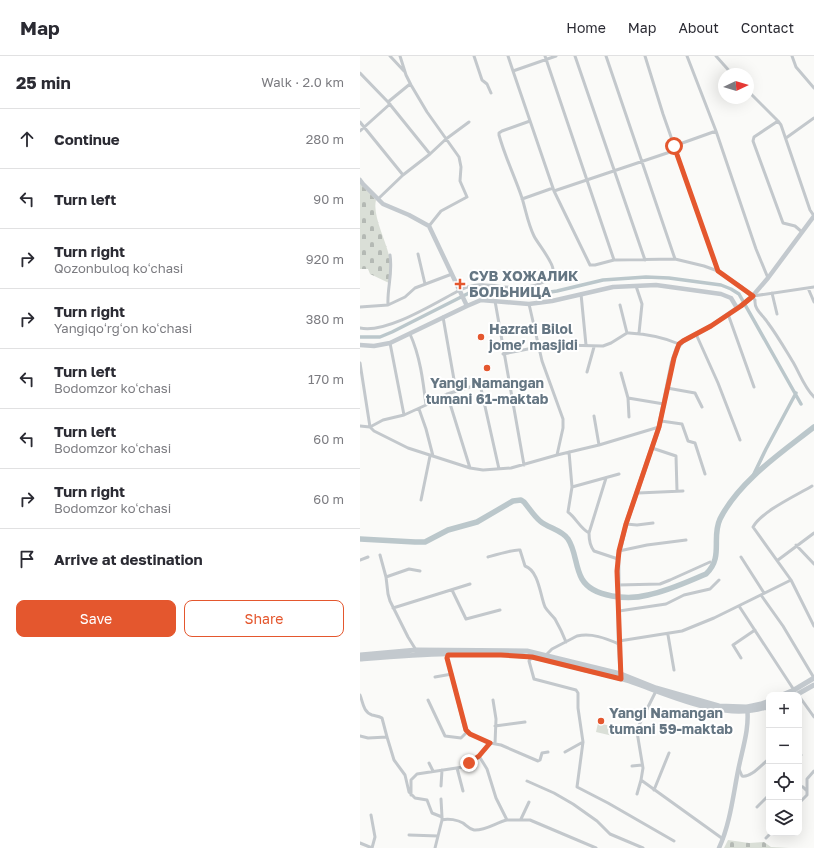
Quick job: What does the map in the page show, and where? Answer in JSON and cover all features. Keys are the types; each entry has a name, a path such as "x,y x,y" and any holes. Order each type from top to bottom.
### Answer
{"main road":[{"path":"360,180 362,184 383,204 409,215 429,226 466,304"},
{"path":"621,676 618,585 619,551 626,524 638,493 661,421 672,363 679,344 751,298 768,278 814,216"},
{"path":"360,345 374,346 390,343 466,304 481,300 529,304 552,301 613,287 656,285 724,294 732,299 739,307"},
{"path":"360,655 416,650 527,651 621,676 718,706 747,709 766,702"},
{"path":"360,659 448,655 501,655 532,657 621,676 656,691 718,710 731,712 766,706"},
{"path":"799,692 814,678"},
{"path":"801,692 814,685"},
{"path":"719,848 723,839 739,767 745,736 747,709"}],"street":[{"path":"390,56 405,71"},
{"path":"400,56 410,84 428,113 459,157 461,167 460,181 467,197 441,211 429,226"},
{"path":"474,56 482,80 487,84 491,93"},
{"path":"508,56 554,190 590,265 614,260 675,259 718,271 751,298 756,300 755,305 770,324 794,363 805,387 814,397"},
{"path":"513,71 546,58 556,56"},
{"path":"575,56 645,260"},
{"path":"606,56 675,259"},
{"path":"645,56 674,146 718,271"},
{"path":"687,56 716,131 756,249 768,278"},
{"path":"716,56 727,68"},
{"path":"792,56 796,67 814,88"},
{"path":"546,58 586,181 614,260"},
{"path":"360,73 389,103 430,154"},
{"path":"360,131 410,84"},
{"path":"754,97 778,121 786,138 810,210 814,216"},
{"path":"786,138 814,118"},
{"path":"360,328 365,329 379,327 399,321 472,285 486,284 516,288 527,287 542,283 552,275 552,264 534,235 528,222 522,199 500,140 499,133 530,120"},
{"path":"778,121 754,137 753,140 783,223 795,226 802,232"},
{"path":"360,122 403,175"},
{"path":"378,199 403,175 469,122"},
{"path":"674,146 716,131"},
{"path":"522,199 586,181 676,150"},
{"path":"418,254 425,284"},
{"path":"388,305 387,292 392,271 390,256"},
{"path":"707,267 714,260"},
{"path":"360,307 388,305 405,297 415,288 452,274"},
{"path":"636,286 642,304 639,333"},
{"path":"751,298 772,293 814,287"},
{"path":"808,288 814,302"},
{"path":"772,293 777,314"},
{"path":"581,294 586,345"},
{"path":"495,301 503,354 517,420 524,465"},
{"path":"529,304 544,368 563,419 563,428 557,454"},
{"path":"620,305 626,333"},
{"path":"728,314 754,387"},
{"path":"443,317 456,391"},
{"path":"503,354 538,347 561,345 586,345 594,347 603,346 611,344 626,333 639,333 679,344"},
{"path":"410,334 421,366 426,404"},
{"path":"696,334 718,383 740,440"},
{"path":"390,343 404,415"},
{"path":"587,372 594,347"},
{"path":"360,363 370,427 374,431 398,444 470,468 483,470 510,468 524,465 557,454 599,445 659,427"},
{"path":"621,373 628,398 629,417"},
{"path":"360,426 370,427 383,420 404,415 419,409 447,394 480,384 499,469"},
{"path":"667,388 695,393 702,407"},
{"path":"447,394 470,468"},
{"path":"628,398 664,404"},
{"path":"419,409 426,429 431,456 421,500"},
{"path":"594,416 599,445"},
{"path":"661,421 682,424 688,441 695,443 705,474"},
{"path":"652,448 676,456 677,491"},
{"path":"568,452 572,487 568,512 577,519 584,530 589,533"},
{"path":"572,487 619,474"},
{"path":"606,478 589,533 590,545 594,551 618,559"},
{"path":"812,486 776,507 754,525 754,529 778,560 791,580 814,626"},
{"path":"638,493 682,491"},
{"path":"626,524 637,525 653,523"},
{"path":"778,560 796,545 814,533"},
{"path":"619,551 647,545 686,540"},
{"path":"796,545 814,564"},
{"path":"488,557 516,549 520,550 525,566 533,571 546,609 556,621 566,642"},
{"path":"380,554 386,577 388,594 393,608 416,650"},
{"path":"360,560 368,557"},
{"path":"741,557 814,678"},
{"path":"618,585 660,584 710,562"},
{"path":"386,577 409,569 420,571"},
{"path":"619,611 666,604 684,595 710,589 718,580"},
{"path":"546,655 552,649 577,636 589,635 606,638 619,643 682,631 714,618 791,580"},
{"path":"393,608 470,584"},
{"path":"452,590 466,620 500,610"},
{"path":"739,606 796,692"},
{"path":"741,658 733,645 755,630"},
{"path":"668,634 674,670"},
{"path":"448,655 447,658 467,732 490,743 538,761 540,760 542,753 548,752"},
{"path":"532,657 529,661 534,678 577,691 582,742 577,788 608,803 674,841"},
{"path":"435,677 452,674"},
{"path":"637,794 643,768 637,732 656,691"},
{"path":"360,695 367,712 382,718 394,760 404,775 409,792 415,798 427,800 432,813 442,818 448,818 463,823 475,830 507,820 530,820 596,848"},
{"path":"428,700 446,736 461,738 467,732"},
{"path":"493,700 495,744"},
{"path":"802,701 814,717"},
{"path":"495,726 524,722"},
{"path":"360,736 368,738 387,737"},
{"path":"565,752 582,742"},
{"path":"411,795 412,778 417,774 463,767 479,756 490,743"},
{"path":"654,790 669,753"},
{"path":"479,756 487,769 496,798 507,820"},
{"path":"739,767 742,776 745,776 751,774 766,762"},
{"path":"429,764 434,771"},
{"path":"632,766 642,765"},
{"path":"457,768 462,791"},
{"path":"441,786 442,770"},
{"path":"802,800 806,796 807,779 814,771"},
{"path":"641,780 723,839"},
{"path":"527,781 554,793 573,804 597,821 610,834 643,848"},
{"path":"802,787 806,790"},
{"path":"757,807 766,798"},
{"path":"435,848 442,818 441,799"},
{"path":"521,819 529,802"},
{"path":"360,843 372,848 375,837 371,815"},
{"path":"409,835 438,836"}],"green space":[{"path":"360,182 376,200 376,214 390,260 389,283 370,274 368,269 360,269"},
{"path":"598,723 615,727 613,736 596,732"},
{"path":"728,840 749,843 764,842 771,847 789,848 724,848"}],"waterway":[{"path":"360,337 380,337 469,293 491,292 506,295 530,295 557,291 603,280 646,277 669,278 721,285 739,294 801,404"},
{"path":"752,478 796,393"},
{"path":"360,539 425,542 448,530 477,522 513,501 521,500 540,521 562,533 568,539 573,549 582,579 587,585 603,594 622,597 640,597 663,591 706,574 715,561 718,526 720,519 728,505 749,480 762,468 814,427"}],"place":[{"name":"СУВ ХОЖАЛИК БОЛЬНИЦА","path":"460,284"},
{"name":"Hazrati Bilol jome’ masjidi","path":"481,337"},
{"name":"Yangi Namangan tumani 61-maktab","path":"487,368"},
{"name":"Yangi Namangan tumani 59-maktab","path":"601,721"}],"route":[{"path":"469,763 479,756 490,743 470,734 466,730 447,658 448,655 501,655 532,657 621,679 617,571 618,557 626,524 638,493 661,421 672,363 677,348 683,341 711,326 753,296 718,271 674,146"}]}
